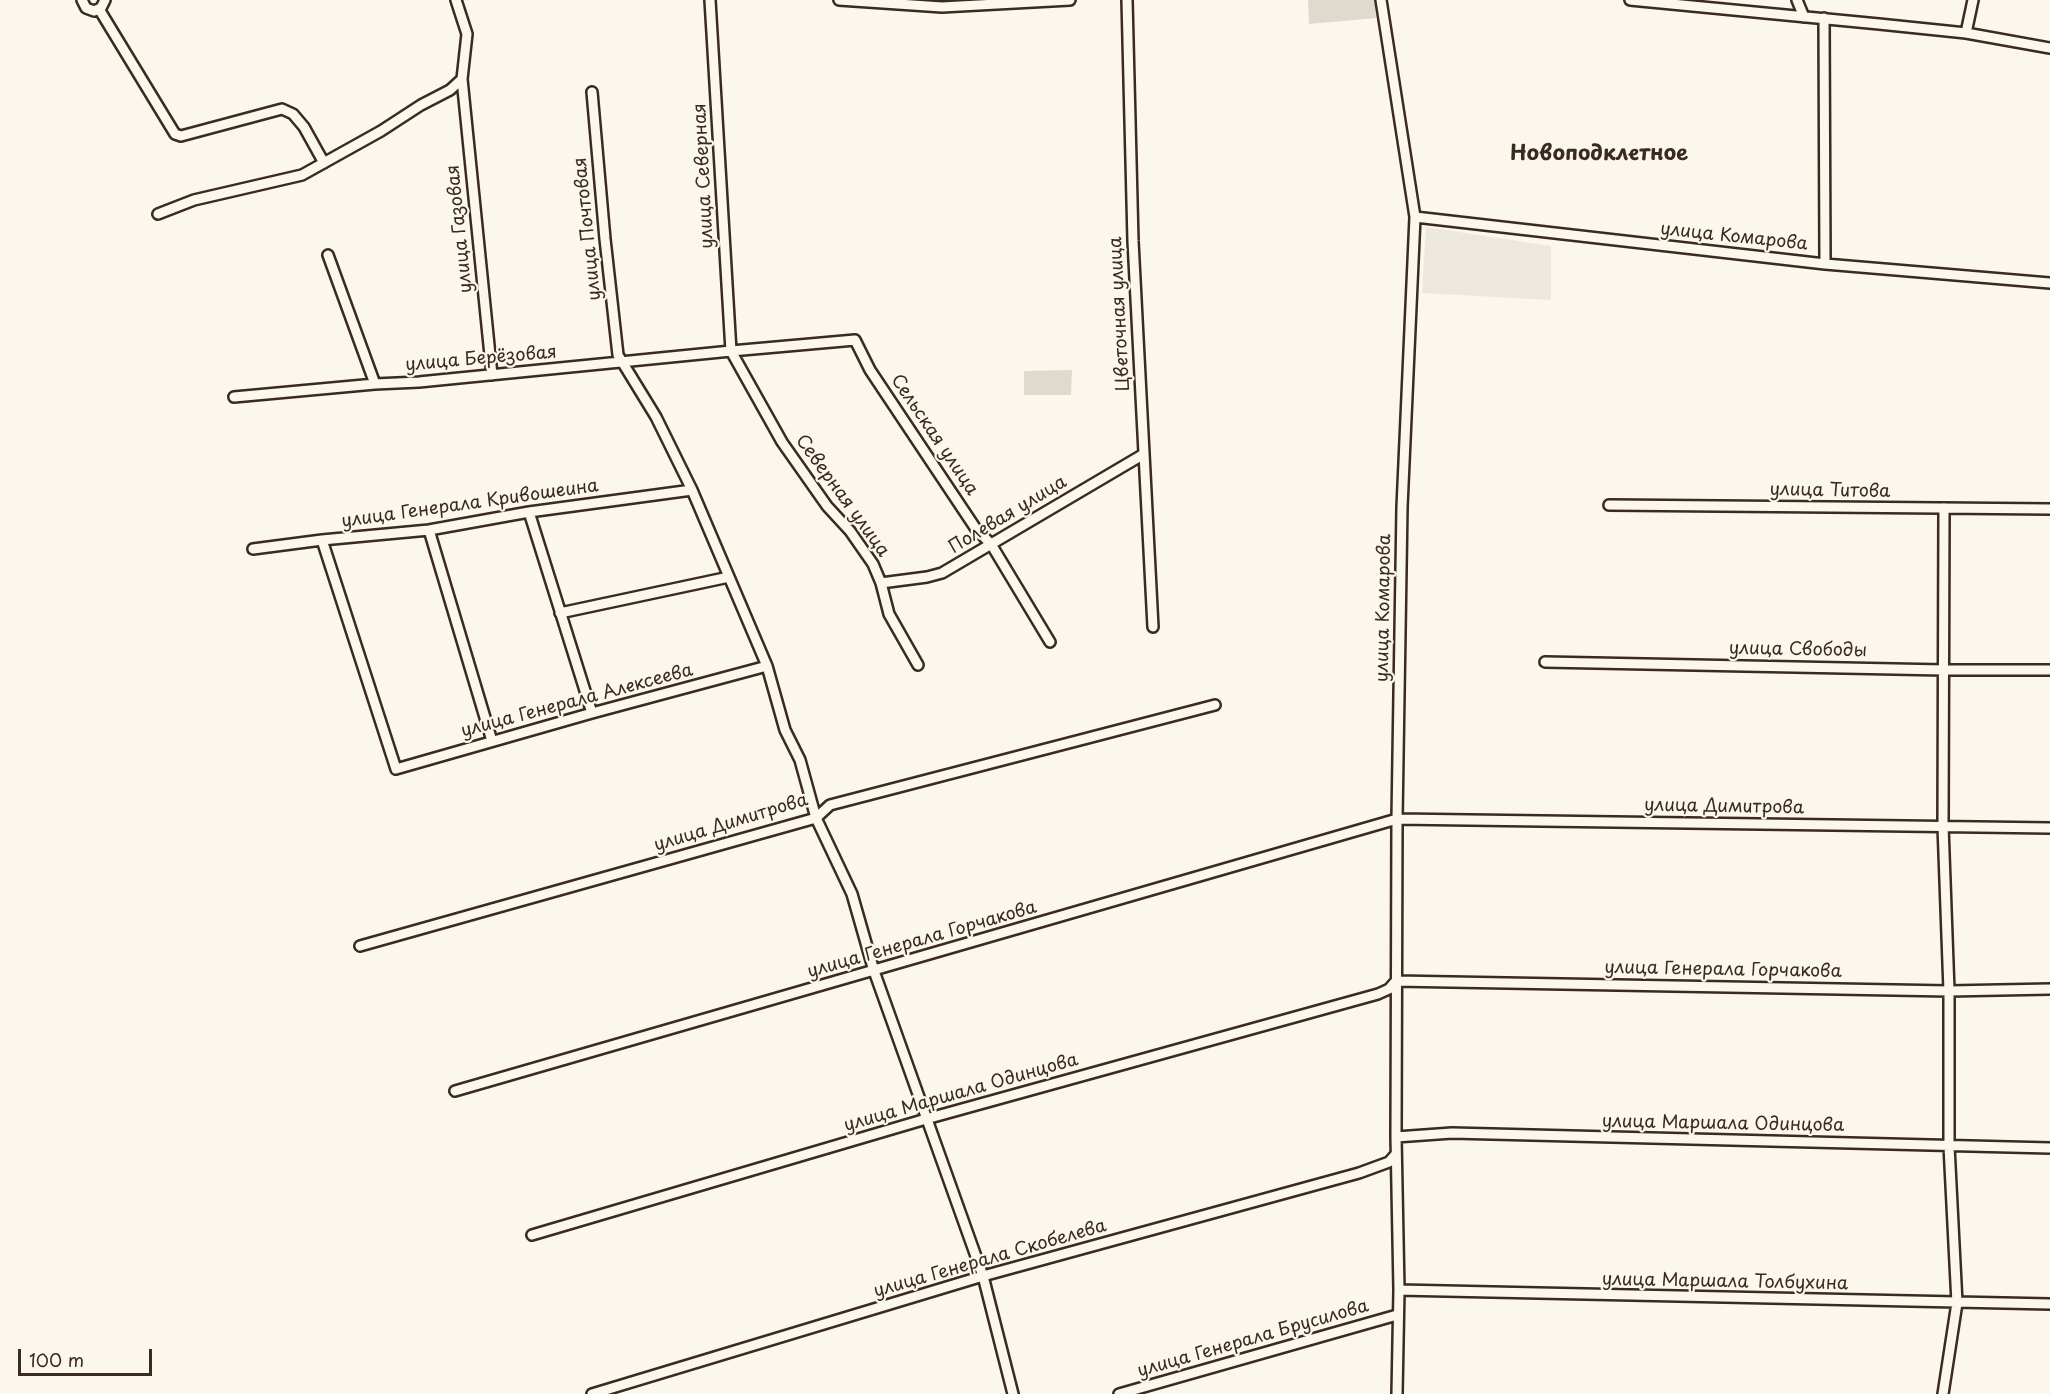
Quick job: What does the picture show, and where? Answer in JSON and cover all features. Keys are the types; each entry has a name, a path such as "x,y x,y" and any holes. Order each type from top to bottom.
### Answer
{"street":[{"path":"82,0 86,8 93,10 102,4 175,134 182,136 282,109 293,114 304,127 324,163"},
{"name":"улица Газовая","path":"456,0 466,34 462,79 492,375"},
{"name":"улица Северная","path":"711,0 731,351"},
{"path":"839,0 942,7 1070,0"},
{"name":"Цветочная улица","path":"1127,0 1133,241 1153,627"},
{"name":"улица Комарова","path":"1381,0 1414,217 1402,507 1397,819 1396,1154 1399,1290 1397,1394"},
{"path":"1630,0 1966,33 2050,48"},
{"path":"1797,0 1804,17"},
{"path":"1966,33 1973,0"},
{"path":"1824,18 1825,264"},
{"path":"158,214 194,200 302,175 450,90 462,79"},
{"name":"улица Почтовая","path":"592,92 618,355 656,417 692,490 768,666 785,730 800,760 816,818 852,894 874,971 983,1276 1013,1394"},
{"name":"улица Комарова","path":"1414,217 1825,264 2050,284"},
{"path":"328,255 375,384"},
{"name":"улица Берёзовая","path":"234,397 419,382 855,340"},
{"name":"Сельская улица","path":"855,340 870,370 976,529 991,544 1050,642"},
{"name":"Северная улица","path":"731,351 782,442 827,506 850,531 873,564 881,583 889,614 918,665"},
{"name":"Полевая улица","path":"881,583 936,576 974,556 1143,454"},
{"name":"улица Генерала Кривошеина","path":"253,549 429,530 529,512 692,490"},
{"name":"улица Титова","path":"1609,505 2050,509"},
{"path":"1943,1394 1957,1304 1949,1146 1949,991 1943,826 1944,508"},
{"path":"529,512 592,713"},
{"path":"429,530 492,741"},
{"name":"улица Генерала Алексеева","path":"322,540 396,769 768,666"},
{"path":"560,613 729,577"},
{"name":"улица Свободы","path":"1545,662 2050,670"},
{"name":"улица Димитрова","path":"360,946 816,818 831,805 1215,705"},
{"name":"улица Димитрова","path":"1397,819 2050,828"},
{"name":"улица Генерала Горчакова","path":"455,1090 1397,819"},
{"name":"улица Генерала Горчакова","path":"1396,981 1949,991 2050,989"},
{"name":"улица Маршала Одинцова","path":"532,1235 926,1119 1378,994 1389,989 1396,981"},
{"name":"улица Маршала Одинцова","path":"1396,1137 1452,1133 2050,1148"},
{"name":"улица Генерала Скобелева","path":"592,1394 983,1276 1359,1173 1389,1162 1396,1154"},
{"name":"улица Маршала Толбухина","path":"1399,1290 1957,1304 2050,1304"},
{"name":"улица Генерала Брусилова","path":"1119,1394 1397,1315"}],"shaded area":[{"path":"1308,0 1375,0 1376,18 1309,24"},
{"path":"1426,227 1551,246 1551,300 1422,293"},
{"path":"1072,370 1071,395 1024,395 1024,371"}],"district":[{"name":"Новоподклетное","path":"1599,154"}]}
